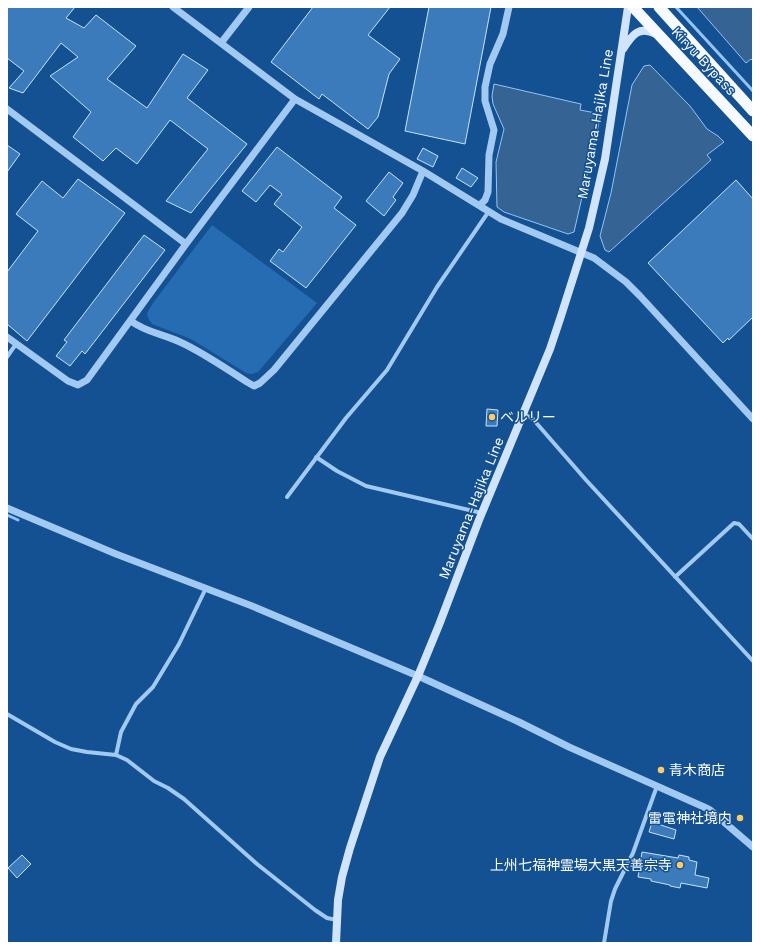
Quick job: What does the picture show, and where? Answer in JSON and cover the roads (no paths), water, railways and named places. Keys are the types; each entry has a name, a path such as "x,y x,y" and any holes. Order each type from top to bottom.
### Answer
{"highway":[{"name":"Kiryu Bypass","path":"634,7 753,136"},
{"name":"Kiryu Bypass","path":"659,7 753,111"}],"main road":[{"name":"Maruyama-Hajika Line","path":"336,943 341,884 350,848 380,757 418,676 482,513 550,349 589,228 605,159 628,7"},
{"path":"621,50 634,34 638,32 644,30 652,31 659,35"}],"street":[{"path":"173,7 295,99 423,171 512,224 594,258 626,282 753,419"},
{"path":"222,43 249,7"},
{"path":"480,205 485,200 488,192 489,155 494,130 485,101 485,87 490,64 503,34 509,7"},
{"path":"7,337 68,381 78,384 87,380 186,244 295,99"},
{"path":"7,109 186,244"},
{"path":"131,321 140,328 179,341 205,355 254,386 260,383 274,370 402,213 413,195 423,171"},
{"path":"287,497 346,418 387,370 437,288 489,210"},
{"path":"7,357 16,344"},
{"path":"523,414 532,418 753,661"},
{"path":"316,457 337,471 366,486 482,513"},
{"path":"7,508 116,554 252,606 418,676 507,716 569,747 710,810 753,847"},
{"path":"675,577 734,523 739,524 753,539"},
{"path":"116,755 121,732 136,704 153,687 179,644 206,588"},
{"path":"7,714 55,742 71,749 116,755 127,760 154,781 184,800 256,864 315,910 327,918 337,920"},
{"path":"604,943 611,901 615,889 634,853 657,786"}],"waterway":[{"path":"676,7 753,91"},
{"path":"7,515 18,520"}],"place":[{"name":"ベルリー","path":"492,417"},
{"name":"青木商店","path":"661,770"},
{"name":"雷電神社境内","path":"740,818"},
{"name":"上州七福神霊場大黒天善宗寺","path":"680,865"}]}
